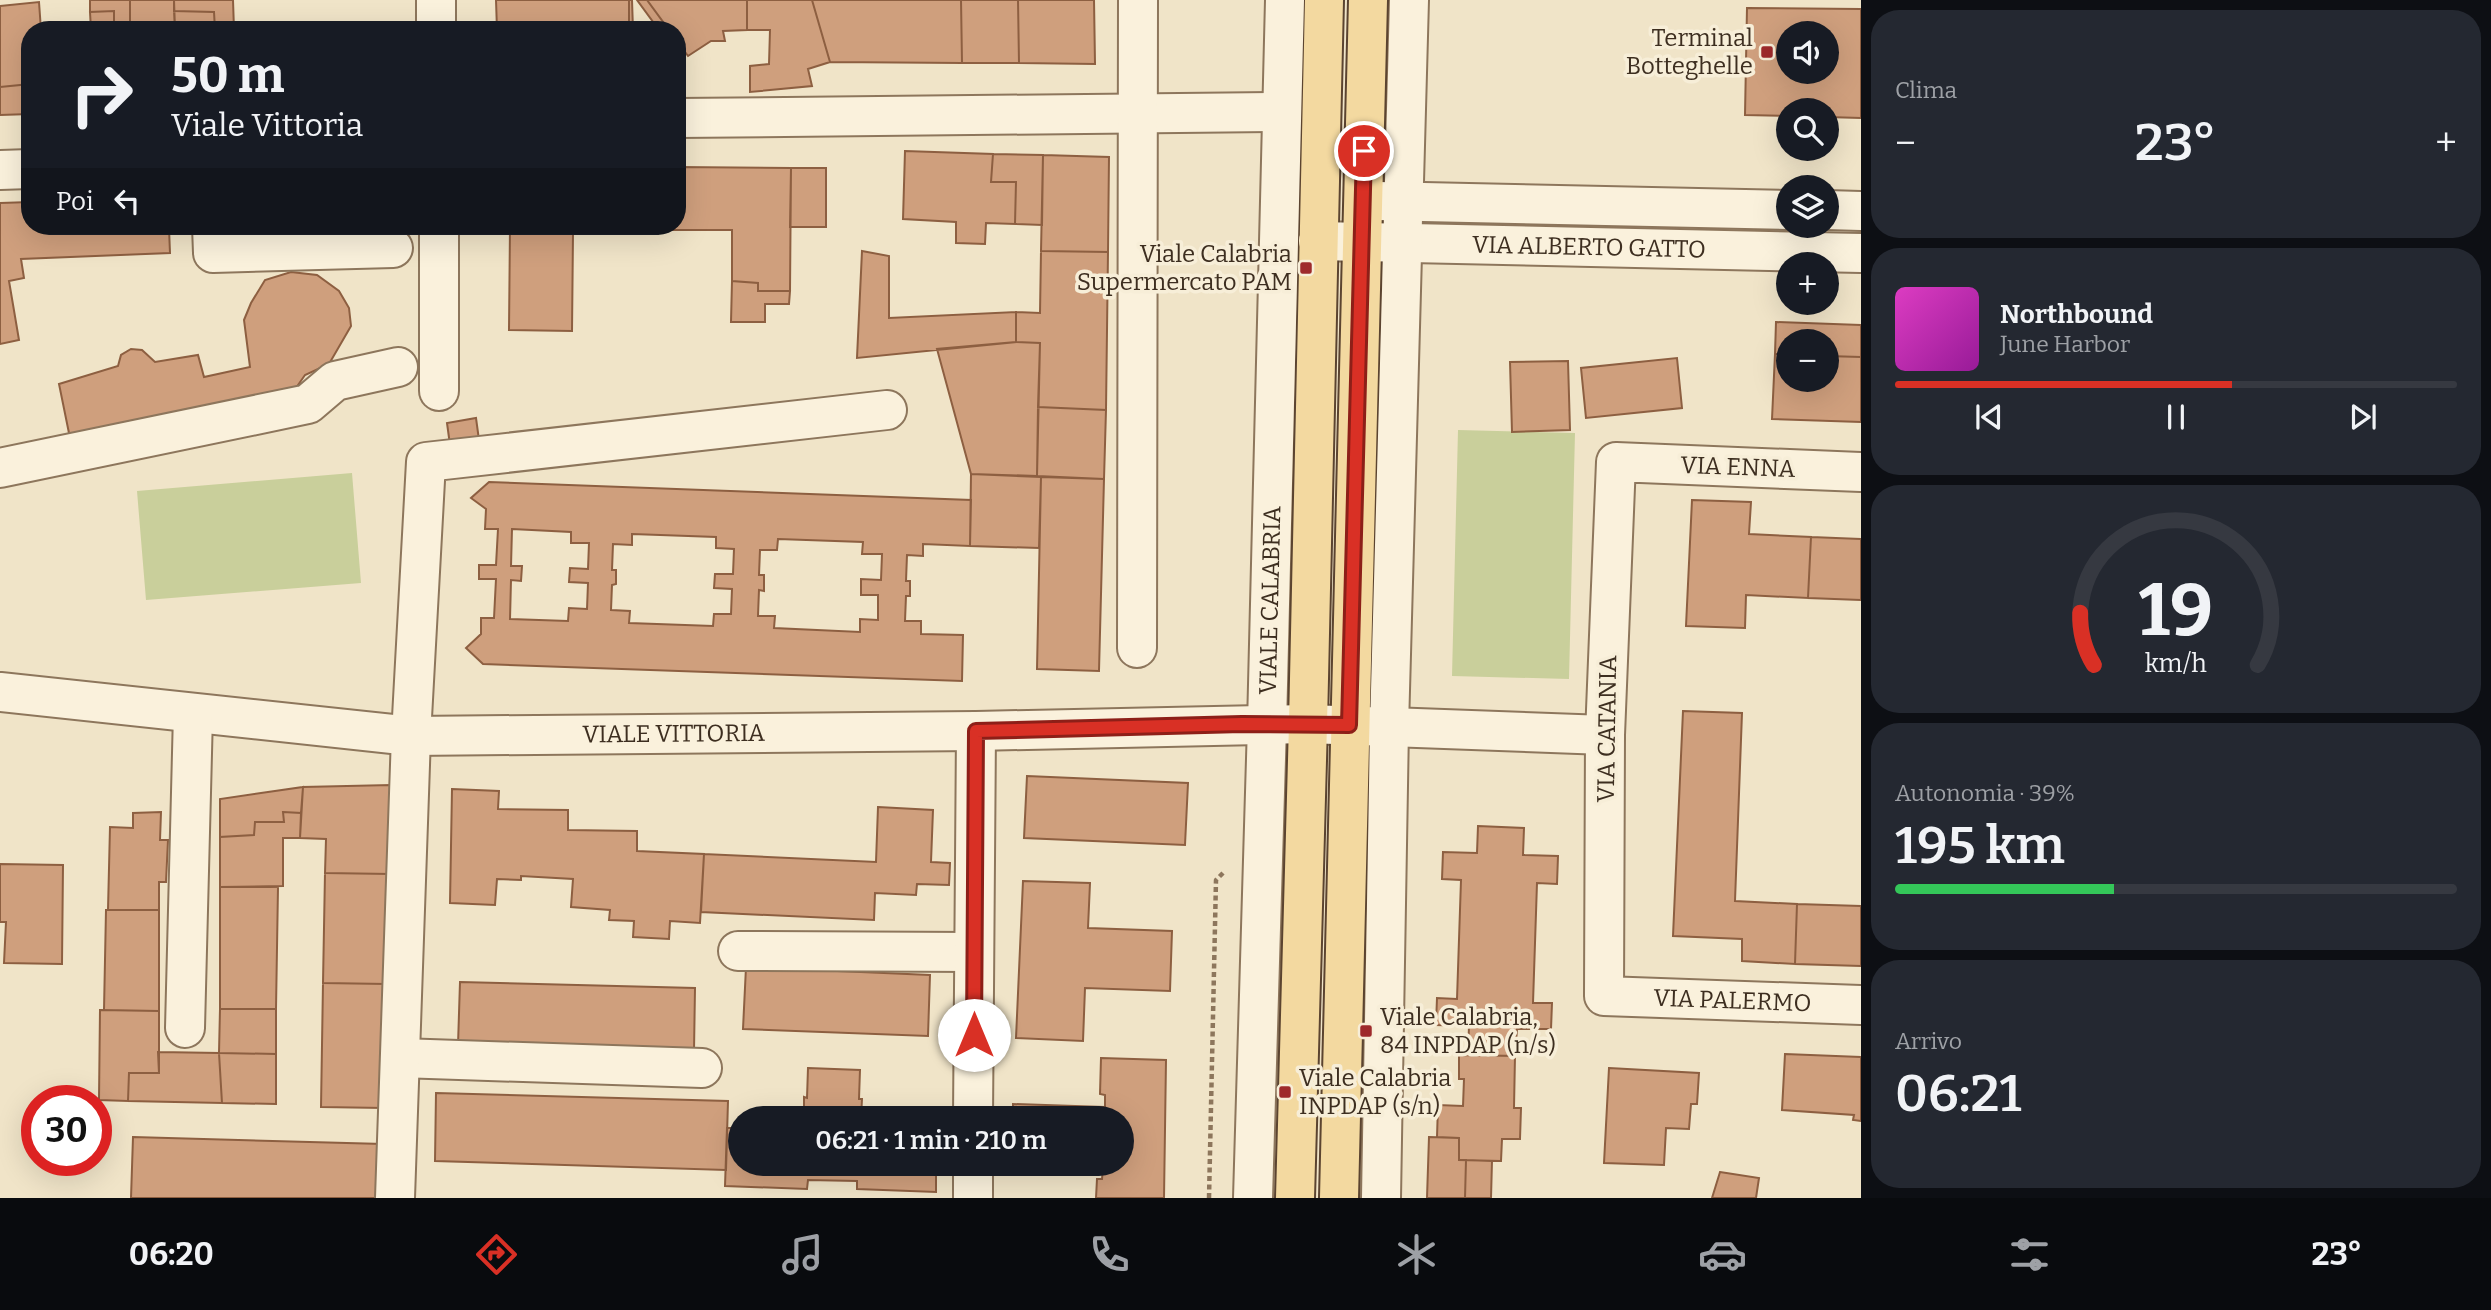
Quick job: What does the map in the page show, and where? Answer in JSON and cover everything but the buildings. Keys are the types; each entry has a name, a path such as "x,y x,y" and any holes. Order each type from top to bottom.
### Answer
{"main road":[{"name":"VIALE CALABRIA","path":"1295,1198 1324,0"},
{"path":"1339,1198 1368,0"}],"street":[{"path":"436,0 436,21"},
{"path":"1137,648 1138,0"},
{"name":"VIALE CALABRIA","path":"1253,1198 1285,0"},
{"path":"1381,1198 1389,727 1409,0"},
{"path":"686,118 1282,112"},
{"path":"0,170 21,169"},
{"path":"1363,201 1776,210"},
{"path":"1839,211 1861,211"},
{"path":"212,235 213,253 393,248"},
{"path":"439,235 439,391"},
{"name":"VIA ALBERTO GATTO","path":"1318,241 1861,253"},
{"path":"0,468 308,404 335,381 398,367"},
{"path":"395,1198 411,736 426,462 887,410"},
{"name":"VIA ENNA","path":"1616,462 1861,472"},
{"name":"VIA CATANIA","path":"1604,996 1605,735 1616,462"},
{"name":"VIALE VITTORIA","path":"0,692 411,736 976,731 1308,724 1605,735"},
{"path":"185,1028 193,714"},
{"path":"973,1106 976,731"},
{"path":"738,951 974,952"},
{"name":"VIA PALERMO","path":"1604,996 1861,1004"},
{"path":"400,1058 702,1068"},
{"path":"973,1176 973,1198"}],"green space":[{"path":"1458,430 1575,433 1569,679 1452,676"},
{"path":"352,473 361,583 146,600 137,491"}],"place":[{"name":"Terminal Botteghelle","path":"1767,52"},
{"name":"Viale Calabria Supermercato PAM","path":"1306,268"},
{"name":"Viale Calabria, 84 INPDAP (n/s)","path":"1366,1031"},
{"name":"Viale Calabria INPDAP (s/n)","path":"1285,1092"}],"route":[{"path":"974,1035 976,731 1242,724 1349,725 1364,151"}]}
